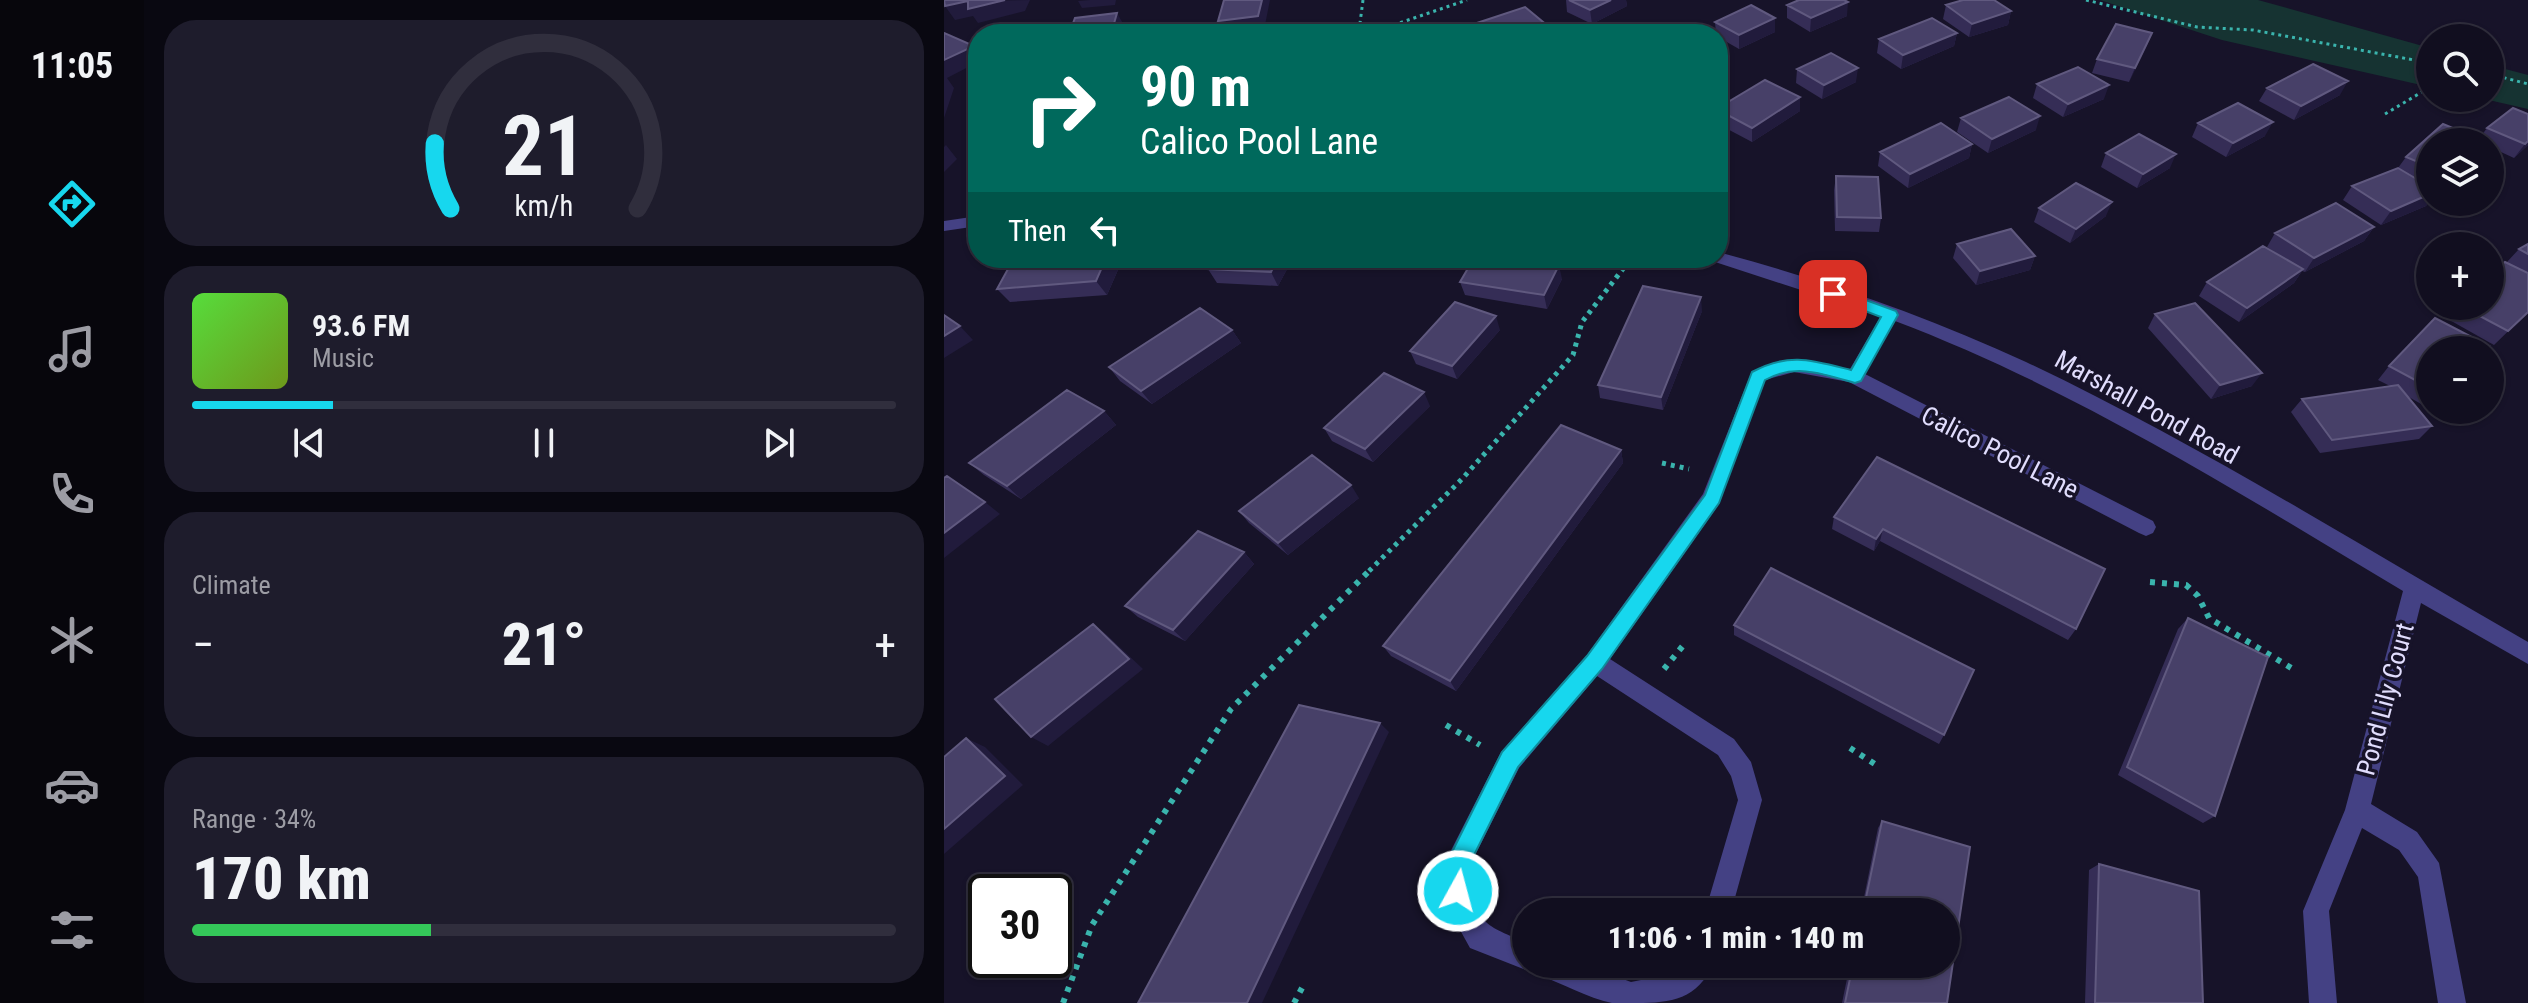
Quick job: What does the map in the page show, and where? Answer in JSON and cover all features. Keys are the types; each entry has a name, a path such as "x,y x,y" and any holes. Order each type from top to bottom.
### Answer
{"street":[{"path":"944,226 968,222"},
{"name":"Marshall Pond Road","path":"1728,260 1805,283 2017,366 2129,422 2528,654"},
{"path":"1855,377 1890,315"},
{"name":"Calico Pool Lane","path":"1512,951 1480,938 1462,910 1453,872 1510,760 1595,662 1712,498 1758,376 1777,365 1809,365 1855,377 2146,527"},
{"name":"Pond Lily Court","path":"2323,1003 2316,911 2357,810 2414,589"},
{"path":"1595,662 1726,747 1742,771 1750,800 1722,898"},
{"name":"Pond Lily Court","path":"2357,810 2408,841 2430,872 2452,1003"},
{"path":"1584,978 1631,996 1679,986 1686,978"}],"path":[{"path":"1361,24 1363,0"},
{"path":"1396,24 1467,0"},
{"path":"2086,0 2197,27 2253,30 2416,61"},
{"path":"2504,78 2528,84"},
{"path":"2385,114 2416,96"},
{"path":"1063,1003 1092,925 1231,709 1462,479 1573,355 1582,322 1624,268"},
{"path":"1662,463 1689,469"},
{"path":"2150,582 2186,585 2198,596 2209,618 2293,669"},
{"path":"1658,677 1686,642"},
{"path":"1446,725 1480,746"},
{"path":"1850,748 1878,766"},
{"path":"1294,1003 1302,988"}],"green space":[{"path":"2100,0 2258,0 2416,44 2416,84 2222,40"},
{"path":"2504,69 2528,75 2528,109 2504,104"}],"building":[{"path":"944,0 1005,0 968,9 968,1 945,6"},
{"path":"1224,0 1262,0 1258,16 1218,21"},
{"path":"1569,0 1611,0 1590,10"},
{"path":"1799,0 1848,2 1811,18 1787,5"},
{"path":"1963,0 1994,0 2011,11 1972,24 1946,5"},
{"path":"1751,5 1775,18 1739,35 1728,29 1728,24 1715,22"},
{"path":"1525,7 1543,22 1537,24 1477,23"},
{"path":"1117,13 1114,24 1073,24 1075,18"},
{"path":"1932,18 1957,33 1903,55 1879,39"},
{"path":"2116,24 2152,33 2135,68 2097,59"},
{"path":"944,33 968,43 968,49 944,60"},
{"path":"1831,53 1858,68 1824,85 1797,69"},
{"path":"2313,64 2348,81 2301,106 2267,88"},
{"path":"2078,67 2109,85 2068,104 2037,84"},
{"path":"1765,80 1800,97 1752,128 1728,115 1728,102"},
{"path":"2009,97 2040,116 1992,139 1961,118"},
{"path":"2238,103 2273,122 2233,143 2198,123"},
{"path":"2513,108 2528,114 2528,141 2525,144 2504,135 2504,128 2487,128"},
{"path":"1941,123 1972,144 1910,174 1880,152"},
{"path":"2139,134 2176,154 2143,174 2106,153"},
{"path":"2416,148 2416,161 2406,157"},
{"path":"2398,168 2416,179 2416,200 2391,211 2352,186"},
{"path":"1836,176 1878,177 1881,218 1837,217"},
{"path":"2076,183 2112,202 2076,229 2039,208"},
{"path":"2336,203 2374,227 2314,258 2275,233"},
{"path":"2011,229 2035,256 1980,271 1957,244"},
{"path":"2528,244 2528,254 2519,249"},
{"path":"2263,246 2303,269 2247,308 2207,282"},
{"path":"2504,263 2528,273 2528,312 2508,331 2487,320 2504,320"},
{"path":"1009,268 1102,268 1096,281 997,289"},
{"path":"1209,268 1273,268 1271,272"},
{"path":"1468,268 1558,268 1544,295 1460,282"},
{"path":"1643,286 1701,297 1661,397 1598,385"},
{"path":"1455,302 1496,316 1452,366 1410,351"},
{"path":"2195,303 2262,373 2220,385 2155,314"},
{"path":"1200,308 1232,330 1141,391 1109,367"},
{"path":"944,315 960,326 944,336"},
{"path":"2433,320 2439,320 2470,336 2418,336"},
{"path":"2416,338 2416,380 2389,366"},
{"path":"1384,373 1424,392 1365,449 1324,428"},
{"path":"2398,385 2416,407 2416,424 2432,426 2332,440 2302,399"},
{"path":"1067,390 1104,411 1007,486 969,463"},
{"path":"1561,425 1621,450 1450,681 1383,646"},
{"path":"1312,455 1351,485 1278,543 1239,511"},
{"path":"1877,457 2105,569 2076,629 1883,529 1876,539 1834,517"},
{"path":"947,476 985,502 944,533 944,478"},
{"path":"1198,531 1244,552 1173,630 1125,606"},
{"path":"1771,568 1974,670 1944,735 1734,625"},
{"path":"2188,618 2268,657 2215,816 2127,767"},
{"path":"1093,624 1129,659 1031,737 995,699"},
{"path":"1299,705 1380,723 1247,1003 1138,1003"},
{"path":"966,738 1005,776 944,829 944,757"},
{"path":"1882,821 1970,847 1960,915 1960,898 1866,898"},
{"path":"2099,864 2199,891 2203,1003 2095,1003"},
{"path":"1850,978 1951,978 1947,1003 1845,1003"}],"route":[{"path":"1458,891 1453,872 1510,760 1595,662 1712,498 1758,376 1777,365 1809,365 1855,377 1890,315 1833,294"}]}
